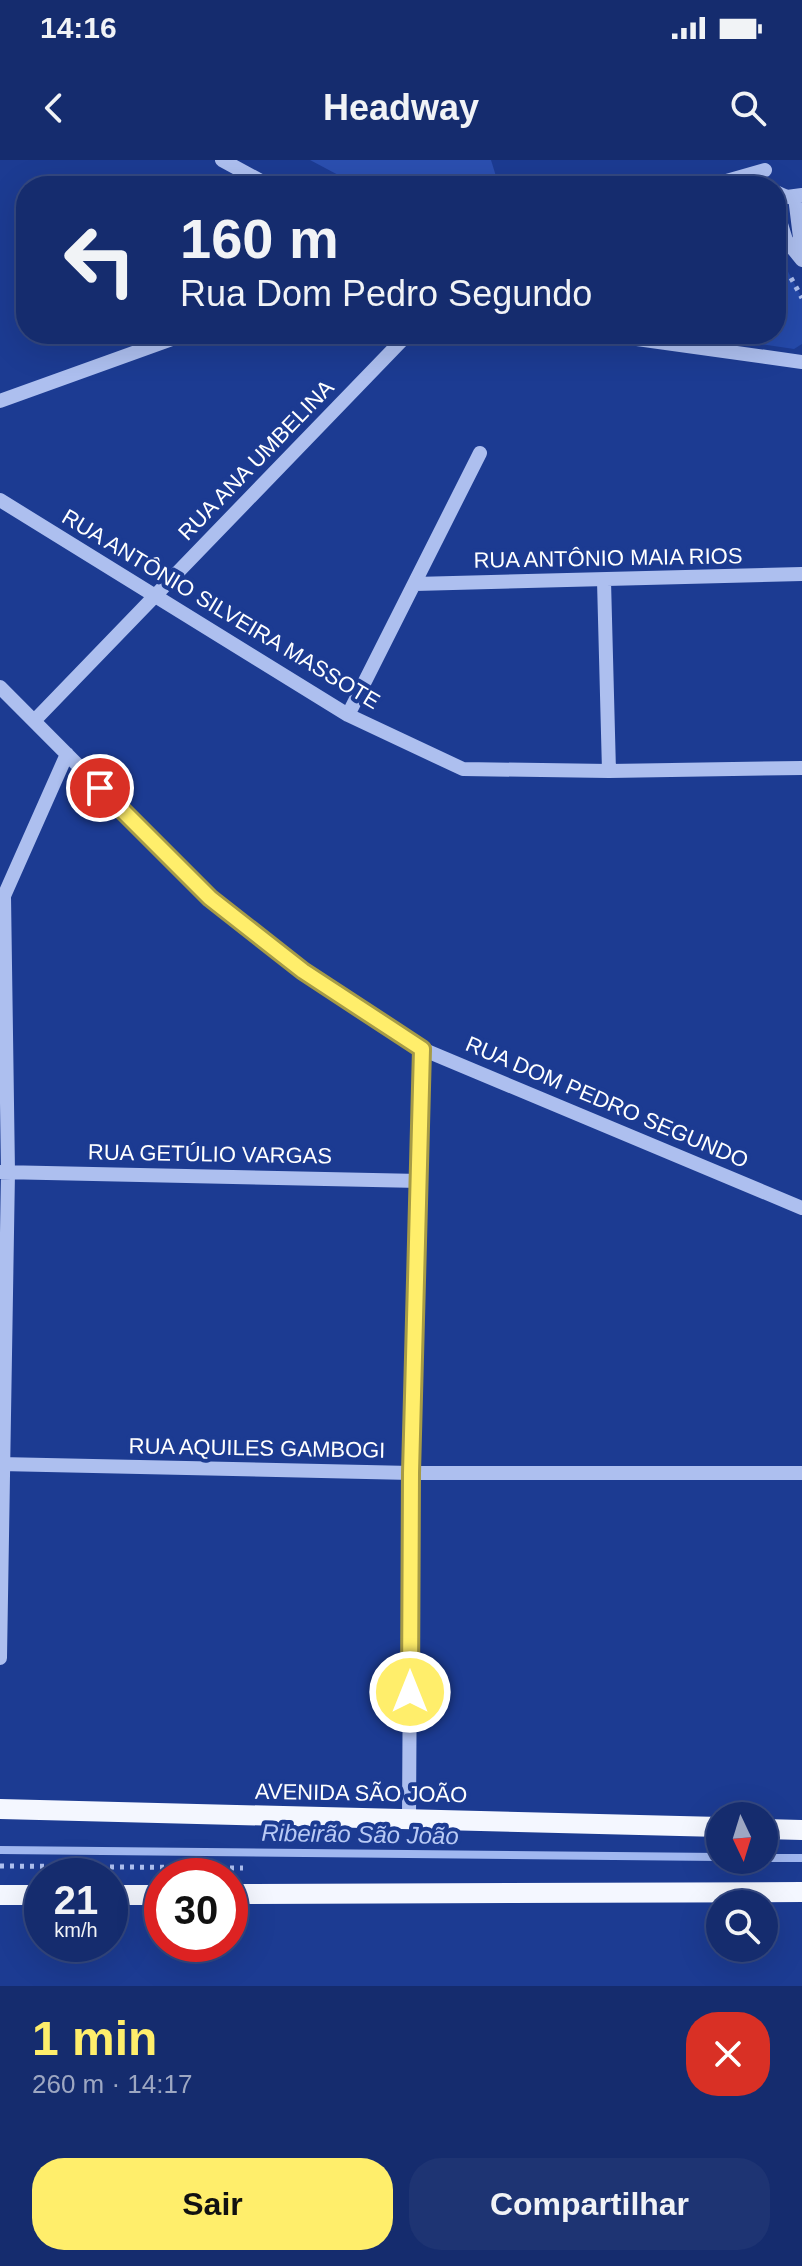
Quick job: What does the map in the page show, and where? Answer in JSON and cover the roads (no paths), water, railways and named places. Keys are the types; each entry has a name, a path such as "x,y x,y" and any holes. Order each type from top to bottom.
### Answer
{"main road":[{"name":"AVENIDA SÃO JOÃO","path":"0,1809 706,1827"},
{"path":"778,1829 802,1830"},
{"path":"248,1894 802,1892"},
{"path":"0,1895 24,1895"}],"street":[{"path":"222,160 252,176"},
{"path":"799,196 802,257"},
{"path":"786,240 802,257"},
{"path":"0,401 158,344"},
{"name":"RUA ANA UMBELINA","path":"35,720 398,344"},
{"path":"673,344 802,362"},
{"path":"348,715 480,453"},
{"name":"RUA ANTÔNIO SILVEIRA MASSOTE","path":"0,500 348,715 463,769 609,771 802,768"},
{"name":"RUA ANTÔNIO MAIA RIOS","path":"415,584 802,574"},
{"path":"604,581 609,771"},
{"name":"RUA DOM PEDRO SEGUNDO","path":"0,687 210,898 303,971 422,1049 802,1208"},
{"path":"0,1658 4,896 67,754"},
{"path":"409,1818 411,1473 422,1049"},
{"name":"RUA GETÚLIO VARGAS","path":"4,1172 420,1181"},
{"name":"RUA AQUILES GAMBOGI","path":"1,1464 411,1473 802,1473"}],"waterway":[{"name":"Ribeirão São João","path":"0,1850 706,1857"},
{"name":"Ribeirão São João","path":"778,1858 802,1858"}]}
